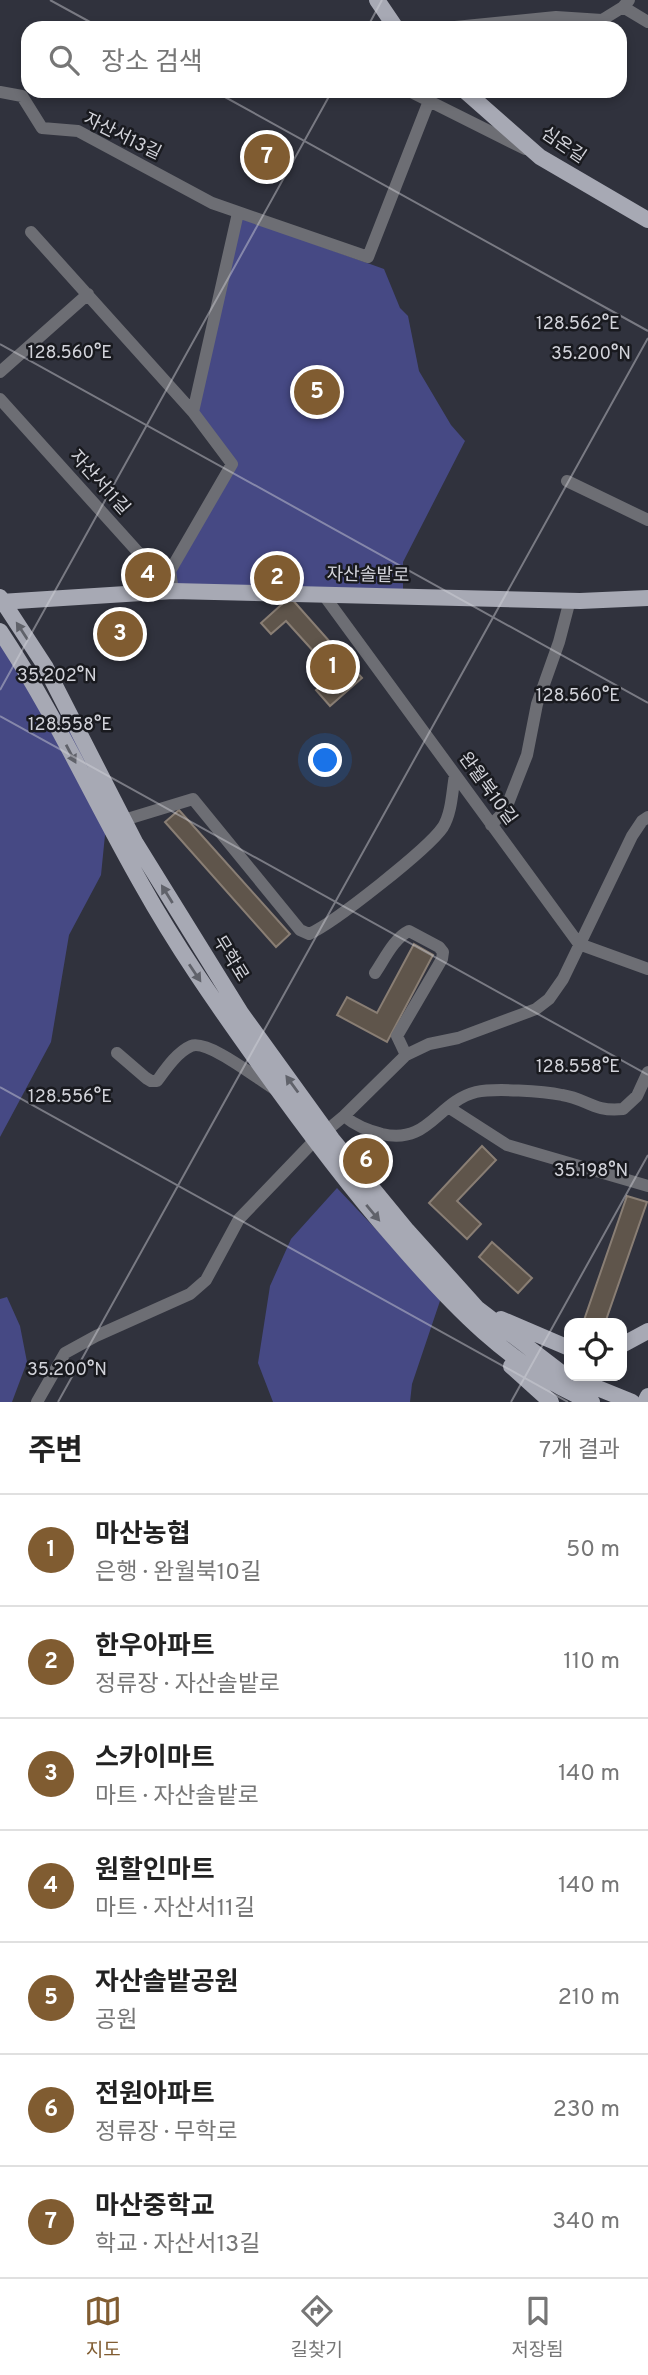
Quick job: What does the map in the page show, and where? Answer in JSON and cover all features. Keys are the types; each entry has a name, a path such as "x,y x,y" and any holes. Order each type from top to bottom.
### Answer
{"main road":[{"path":"377,0 391,21"},
{"name":"심온길","path":"473,98 537,154 648,220"},
{"name":"자산솔밭로","path":"1,600 173,591 570,600 648,598"},
{"name":"무학로","path":"1,600 45,666 135,842 321,1136"},
{"name":"무학로","path":"0,631 34,687 163,922 279,1092 406,1229 476,1316 542,1376 592,1402"},
{"name":"무학로","path":"476,1316 564,1346"},
{"name":"무학로","path":"476,1316 496,1352 551,1402"},
{"name":"무학로","path":"476,1316 563,1374 632,1402"},
{"path":"627,1342 648,1331"},
{"path":"645,1402 648,1396"}],"street":[{"path":"516,21 556,17 602,20 626,3 648,22"},
{"name":"자산서13길","path":"0,92 21,96"},
{"name":"자산서13길","path":"23,98 42,128 78,131 212,203 368,257 429,100"},
{"path":"425,98 537,154"},
{"path":"193,412 238,213"},
{"path":"31,232 193,412 232,464 170,571 173,591"},
{"path":"0,372 88,294"},
{"name":"자산서11길","path":"0,398 173,591"},
{"path":"566,481 648,520"},
{"name":"완월북10길","path":"323,594 579,944"},
{"path":"491,825 505,811 527,755 537,704 559,642 570,600"},
{"path":"124,820 193,799 300,930 309,934 350,906 434,838 447,817 455,775"},
{"path":"37,1402 65,1353 96,1336 190,1294 205,1280 239,1219 406,1055 536,1009 549,999 557,989 632,836 648,817"},
{"path":"375,973 403,933 409,931 439,947 443,952 442,960 397,1037 406,1055"},
{"path":"579,944 648,969"},
{"path":"117,1053 151,1081 157,1081 169,1065 191,1046 203,1045 279,1092"},
{"path":"344,1116 356,1126 394,1137 410,1135 460,1098 477,1092 501,1089 563,1095 597,1109 610,1111 623,1109 637,1096 648,1073"},
{"path":"448,1107 507,1145 648,1186"}],"shaded area":[{"path":"242,218 384,269 400,308 408,316 419,371 451,425 465,441 403,562 403,590 175,585 173,572 236,464 198,413"},
{"path":"0,630 32,672 80,746 107,815 101,875 69,935 51,1042 0,1137"},
{"path":"337,1188 441,1298 412,1384 410,1402 273,1402 258,1363 270,1286 291,1239"},
{"path":"7,1297 20,1326 27,1362 12,1402 0,1402 0,1299"}],"building":[{"path":"290,597 362,678 330,706 316,690 334,674 286,621 271,634 261,623"},
{"path":"179,810 290,934 276,947 165,822"},
{"path":"414,944 433,955 387,1042 337,1015 347,997 377,1013"},
{"path":"482,1146 496,1160 457,1201 481,1224 467,1239 429,1203"},
{"path":"627,1196 647,1202 607,1318 585,1318"},
{"path":"492,1242 532,1278 518,1293 479,1257"}],"place":[{"name":"마산중학교","path":"267,157"},
{"name":"자산솔밭공원","path":"317,392"},
{"name":"원할인마트","path":"148,575"},
{"name":"한우아파트","path":"277,578"},
{"name":"스카이마트","path":"120,634"},
{"name":"마산농협","path":"333,667"},
{"name":"전원아파트","path":"366,1161"}]}
